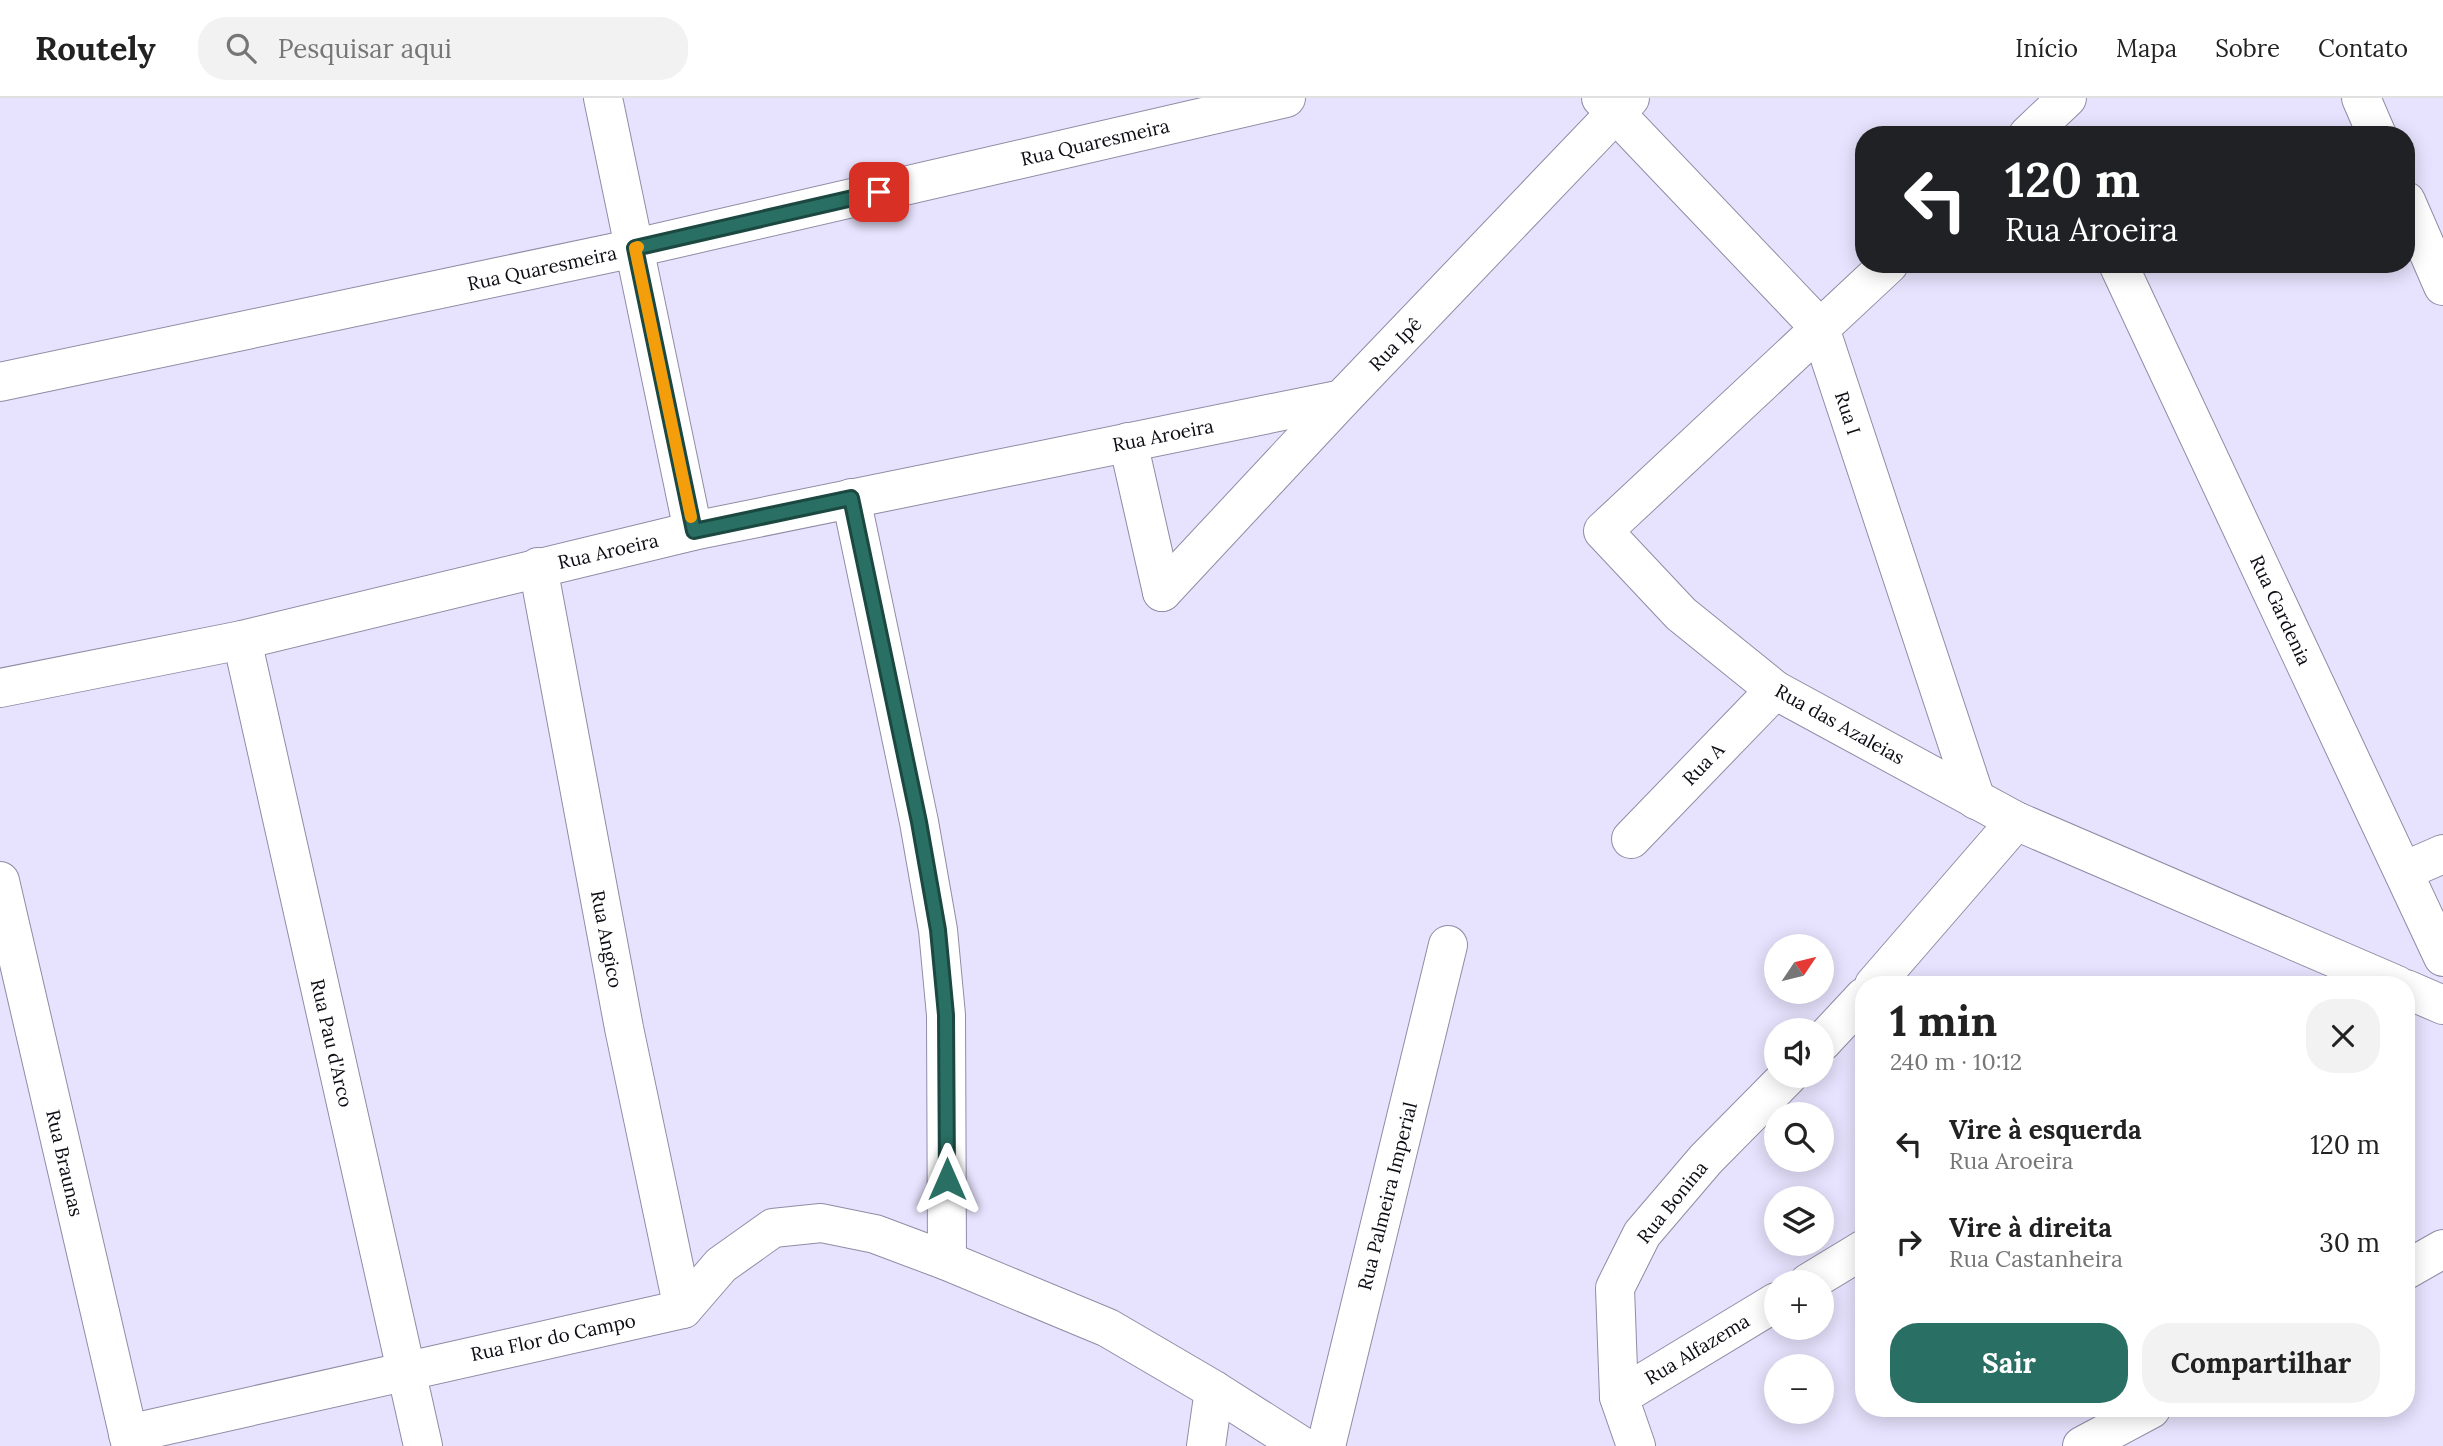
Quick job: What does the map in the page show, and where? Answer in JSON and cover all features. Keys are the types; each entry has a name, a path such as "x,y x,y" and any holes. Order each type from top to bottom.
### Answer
{"street":[{"path":"603,98 694,531"},
{"name":"Rua Quaresmeira","path":"0,383 635,248 1286,98"},
{"path":"2361,98 2373,126"},
{"name":"Rua I","path":"1615,103 1820,328 1976,800"},
{"name":"Rua Ipê","path":"1128,442 1162,592 1615,103"},
{"path":"2415,222 2443,286"},
{"name":"Rua das Azaleias","path":"1879,273 1603,531 1681,614 1775,690 2016,821 2377,976"},
{"name":"Rua Gardenia","path":"2122,273 2443,957"},
{"name":"Rua Aroeira","path":"0,688 242,640 694,531 1342,399"},
{"path":"851,498 919,822 938,930 946,1015 947,1261"},
{"name":"Rua Angico","path":"538,567 624,1028 683,1309"},
{"name":"Rua Pau d'Arco","path":"242,640 423,1446"},
{"name":"Rua A","path":"1631,839 1775,690"},
{"path":"1882,976 2016,821"},
{"path":"2404,870 2443,854"},
{"name":"Rua Braunas","path":"0,881 10,972 130,1440"},
{"name":"Rua Palmeira Imperial","path":"1325,1446 1448,945"},
{"path":"2415,993 2443,1005"},
{"path":"1834,1029 1855,1007"},
{"name":"Rua Bonina","path":"1636,1446 1619,1397 1615,1288 1642,1234 1706,1159 1776,1088"},
{"path":"683,1309 721,1265 773,1228 821,1223 875,1234 1108,1328 1214,1390 1302,1446"},
{"path":"2415,1265 2443,1249"},
{"path":"1829,1270 1855,1254"},
{"name":"Rua Flor do Campo","path":"130,1440 405,1370 683,1309"},
{"name":"Rua Alfazema","path":"1619,1397 1764,1309"},
{"path":"1206,1446 1214,1390"},
{"path":"2082,1446 2136,1417"}],"slow traffic":[{"path":"638,247 635,248 691,517"}],"route":[{"path":"879,192 635,248 694,531 851,498 919,822 938,930 946,1015 947,1179"}]}
